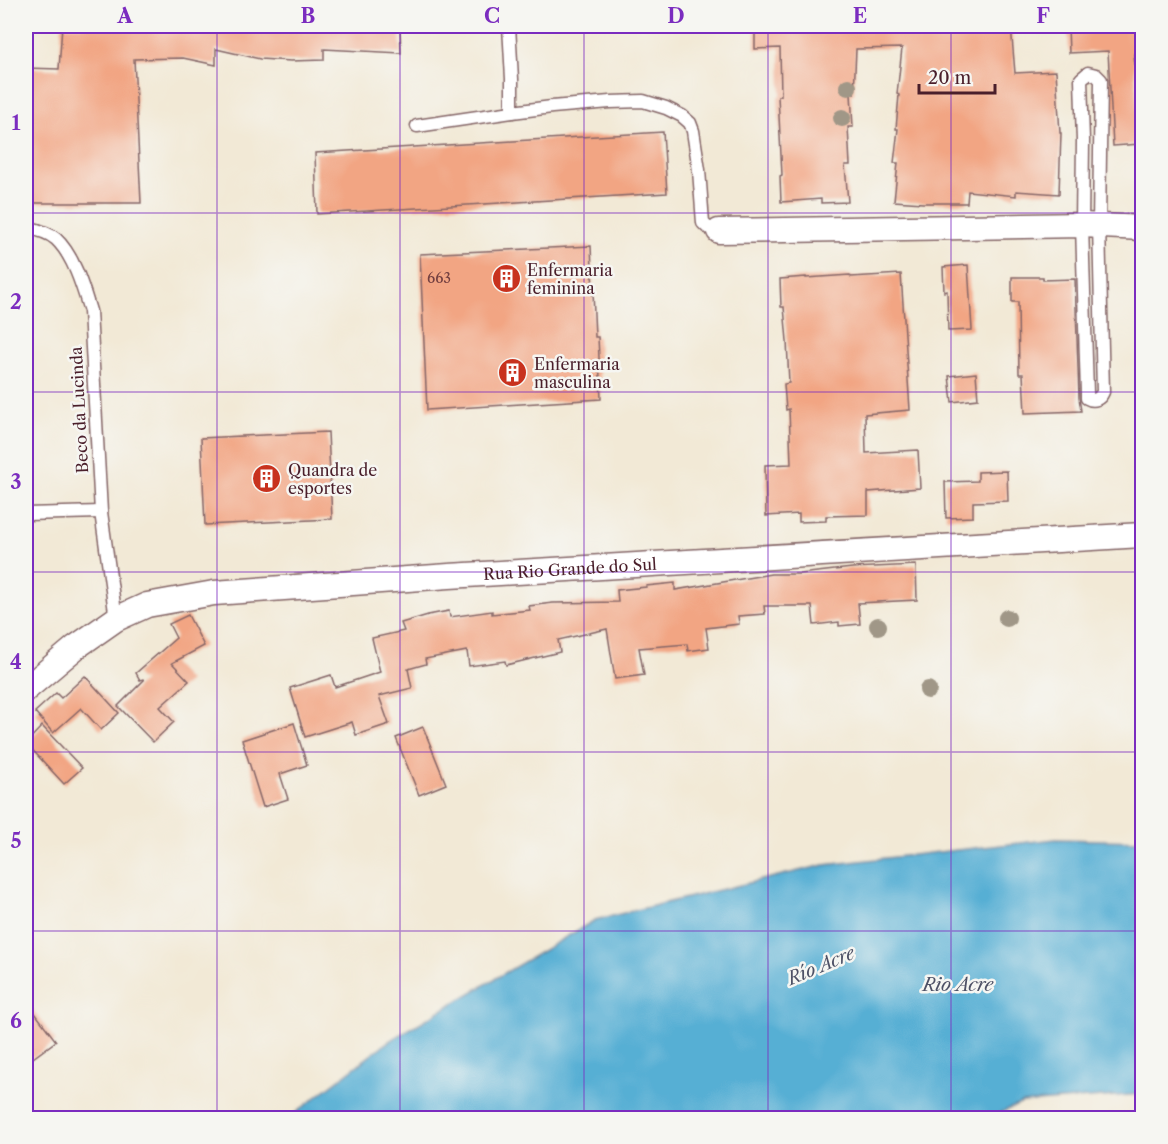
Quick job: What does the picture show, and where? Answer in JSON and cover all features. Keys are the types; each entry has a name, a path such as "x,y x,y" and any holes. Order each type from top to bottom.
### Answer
{"street":[{"path":"718,231 1090,225 1143,228"},
{"name":"Rua Rio Grande do Sul","path":"26,689 76,647 116,619 147,605 214,593 449,576 1143,535"}],"lane":[{"path":"509,26 512,112"},
{"path":"1090,225 1081,96 1081,79 1088,73 1096,75 1101,80 1090,225 1087,398 1091,400 1098,399 1102,392 1090,225"},
{"path":"417,126 552,107 610,102 643,101 666,108 690,123 699,170 703,224 718,231"},
{"name":"Beco da Lucinda","path":"26,227 47,233 56,239 81,280 90,311 102,512 116,619"},
{"path":"26,514 102,512"}],"water":[{"name":"Rio Acre","path":"1056,839 1142,841 1142,1094 1022,1103 989,1118 289,1118 389,1041 595,920 824,865"}],"building":[{"path":"62,26 400,26 401,53 324,49 324,60 291,61 260,59 216,49 216,65 183,58 134,59 141,203 26,203 26,68 59,69"},
{"path":"755,26 1011,26 1015,73 1056,71 1061,133 1059,194 1016,191 1016,196 968,191 967,203 894,201 898,163 894,163 898,129 896,129 899,95 897,94 902,48 856,49 854,94 851,94 853,127 848,127 850,165 845,165 848,202 821,203 821,199 781,202 778,96 781,96 780,48 755,49"},
{"path":"1068,26 1143,26 1143,54 1134,54 1140,144 1113,146 1108,51 1069,53"},
{"path":"663,132 667,193 317,214 315,153"},
{"path":"591,246 595,337 598,337 601,399 427,410 420,254"},
{"path":"968,265 972,330 948,331 947,291 944,292 943,267"},
{"path":"901,274 910,410 865,414 866,453 918,450 920,488 868,492 868,515 826,516 826,521 799,522 799,514 766,516 765,465 791,464 789,409 786,410 784,384 789,383 787,341 784,307 781,307 780,279"},
{"path":"1012,277 1043,277 1043,280 1075,279 1081,411 1025,413 1023,374 1019,374 1018,302 1012,302"},
{"path":"976,373 978,399 952,402 949,376"},
{"name":"Quandra de esportes","path":"328,432 332,519 205,525 201,438"},
{"path":"1007,471 1008,501 973,502 973,517 946,518 945,482 978,481 978,472"},
{"path":"916,565 917,600 858,603 860,624 839,626 839,622 814,625 812,606 764,606 765,614 738,616 739,624 706,628 709,648 688,651 687,644 639,648 644,675 615,679 607,629 558,640 560,652 506,665 505,661 469,666 467,651 425,659 426,664 408,669 412,688 379,696 389,724 356,735 352,722 305,737 290,688 331,675 335,687 380,672 372,638 404,631 401,623 428,615 449,611 450,617 492,611 492,614 530,610 529,606 553,603 618,602 617,590 675,583 675,590 771,574"},
{"path":"188,615 204,646 172,663 189,681 160,707 174,722 153,742 118,706 144,680 140,680 136,673 176,638 169,624"},
{"path":"85,676 119,713 101,730 81,708 53,733 35,712 56,693 61,698"},
{"path":"294,723 307,765 280,774 288,799 263,807 242,740"},
{"path":"42,726 82,768 64,784 26,743"},
{"path":"423,727 446,784 419,795 396,738"},
{"path":"26,1001 56,1041 33,1058 26,1048"}],"place":[{"name":"Enfermaria feminina","path":"506,279"},
{"name":"Enfermaria masculina","path":"513,373"},
{"name":"Quandra de esportes","path":"267,479"}],"water label":[{"name":"Río Acre","path":"821,966"}]}
